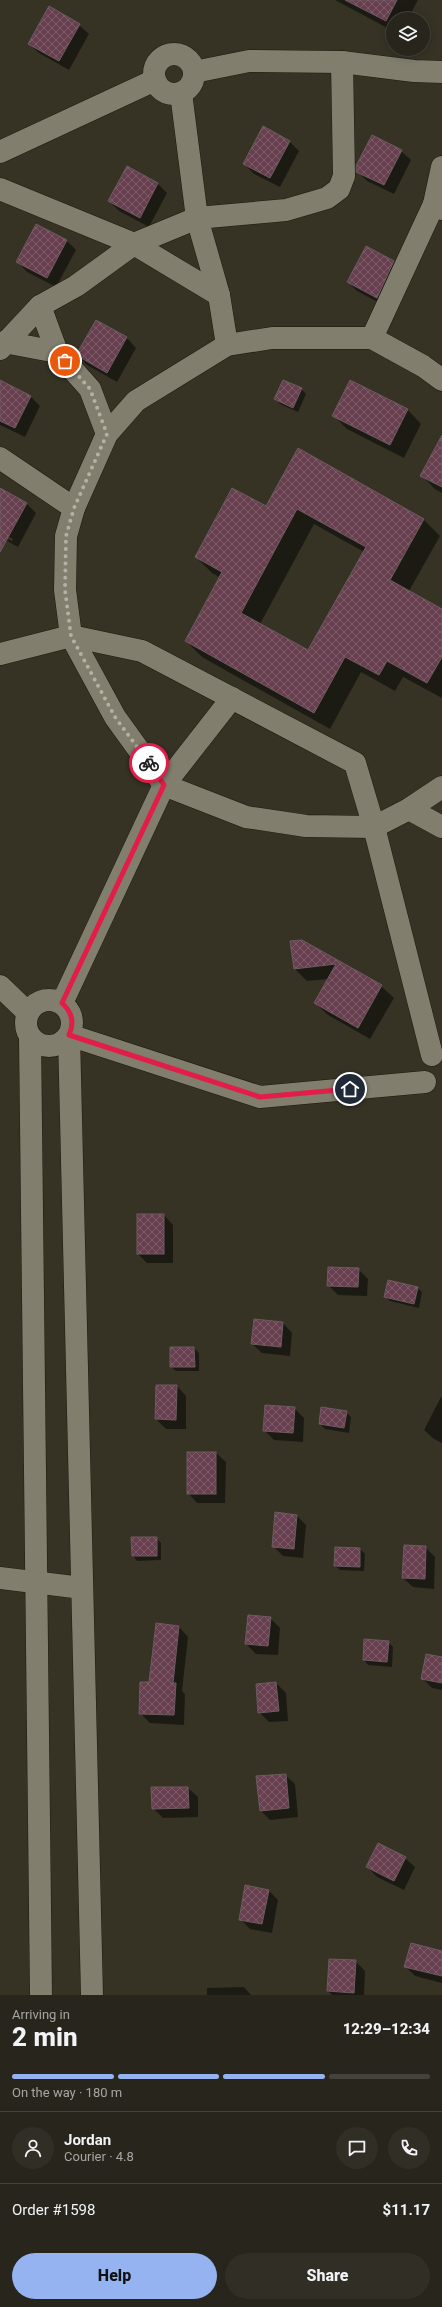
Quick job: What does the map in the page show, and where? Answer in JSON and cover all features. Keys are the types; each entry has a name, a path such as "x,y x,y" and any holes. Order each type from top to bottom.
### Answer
{"street":[{"path":"170,55 182,56 192,65 194,72 191,84 181,93 168,93 162,90 155,80 154,73 159,62 170,55"},
{"path":"194,72 248,60 342,62 414,71 442,72"},
{"path":"2,345 40,306 76,286 134,244 197,218 286,210 327,198 339,189 344,176 342,62"},
{"path":"0,152 155,80"},
{"path":"181,93 197,218 219,295 227,344"},
{"path":"372,338 438,206 442,167"},
{"path":"0,189 134,244 219,295"},
{"path":"40,306 57,352 90,389 107,434"},
{"path":"442,380 423,366 372,338 272,338 227,344 136,401 107,434 74,508 66,536 65,590 71,636 115,717 164,785 246,817 306,826 374,827 409,809 442,786"},
{"path":"2,345 57,352"},
{"path":"0,458 74,508"},
{"path":"0,654 71,636 142,651 355,763 437,1054 424,1064 423,1077 434,1087"},
{"path":"62,1003 164,785 232,698"},
{"path":"409,809 442,827"},
{"path":"0,986 28,1013"},
{"path":"30,1036 43,1045 51,1046 64,1041 72,1028 71,1014 62,1003 55,1000 39,1002 28,1013 27,1029 30,1036 41,1995"},
{"path":"69,1035 260,1097 434,1087"},
{"path":"69,1035 92,1995"},
{"path":"0,1578 36,1584 82,1588"}],"building":[{"path":"345,0 397,0 391,12 386,12 386,21"},
{"path":"49,6 80,24 59,61 28,44"},
{"path":"263,126 290,141 270,178 243,164"},
{"path":"372,135 402,150 384,185 356,172 356,166"},
{"path":"127,166 158,183 140,218 108,201"},
{"path":"36,224 67,240 47,278 16,262"},
{"path":"366,246 394,261 377,298 347,282"},
{"path":"96,320 127,337 107,373 76,355"},
{"path":"0,380 31,396 15,428 0,421"},
{"path":"283,380 302,388 293,408 274,399"},
{"path":"350,380 408,409 390,445 332,416"},
{"path":"442,435 442,487 420,476"},
{"path":"298,448 424,519 390,580 442,609 442,657 427,683 387,661 379,675 345,657 314,713 185,641 222,572 195,557 232,488 266,506","holes":["297,509 366,547 308,650 241,613"]},
{"path":"0,488 27,503 0,552"},
{"path":"302,940 382,985 358,1028 314,1003 336,964 294,969 290,941"},
{"path":"137,1214 164,1214 164,1254 137,1254"},
{"path":"328,1267 359,1268 358,1287 327,1286"},
{"path":"388,1280 418,1287 414,1304 384,1297"},
{"path":"254,1319 283,1322 281,1347 251,1344"},
{"path":"170,1347 194,1347 195,1367 170,1367"},
{"path":"156,1385 177,1385 176,1420 155,1419"},
{"path":"265,1405 295,1407 293,1433 263,1431"},
{"path":"321,1407 347,1411 344,1428 319,1424"},
{"path":"187,1452 216,1452 216,1494 187,1494"},
{"path":"275,1512 297,1515 294,1549 272,1547"},
{"path":"131,1537 157,1537 157,1556 132,1556"},
{"path":"404,1545 426,1546 425,1579 402,1578"},
{"path":"335,1547 360,1548 360,1567 334,1566"},
{"path":"248,1615 271,1617 268,1646 245,1644"},
{"path":"156,1623 179,1626 173,1683 176,1683 174,1715 139,1714 140,1682 149,1682"},
{"path":"364,1639 389,1641 387,1662 363,1660"},
{"path":"426,1654 442,1657 442,1683 421,1679"},
{"path":"276,1682 279,1711 258,1713 256,1684"},
{"path":"286,1774 289,1808 260,1811 256,1776"},
{"path":"151,1787 188,1787 189,1808 152,1809"},
{"path":"378,1843 406,1857 394,1881 366,1867"},
{"path":"245,1885 269,1890 262,1924 239,1920"},
{"path":"411,1943 442,1951 442,1976 404,1967"},
{"path":"329,1959 356,1960 354,1993 327,1991"}],"way so far":[{"path":"65,361 90,389 107,434 74,508 66,536 65,590 71,636 115,717 149,763"}],"route":[{"path":"149,763 164,785 62,1003 71,1014 73,1021 69,1035 260,1097 350,1089"}]}
